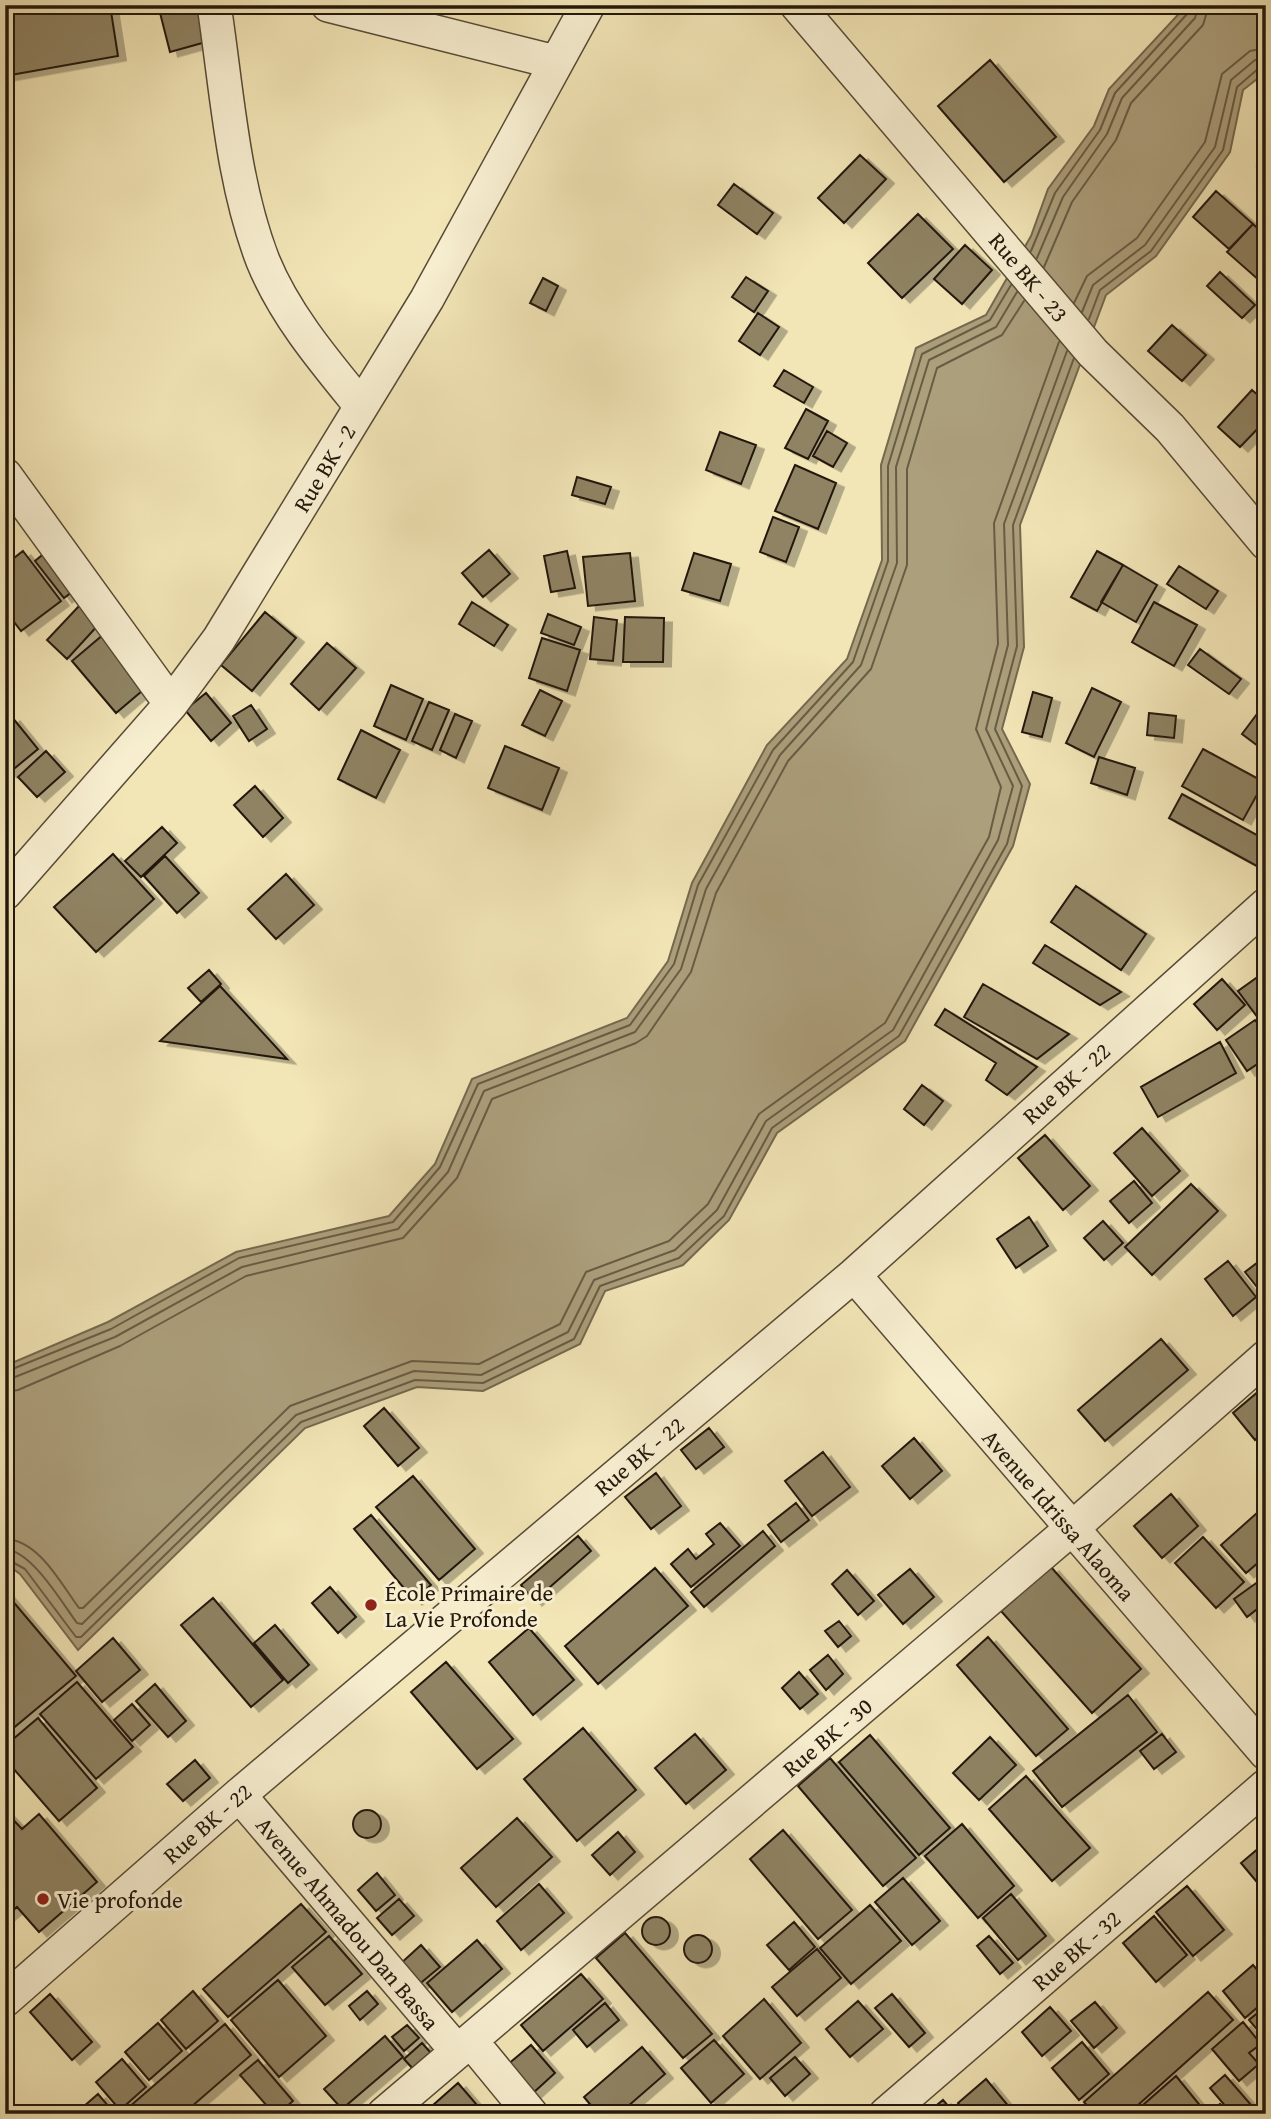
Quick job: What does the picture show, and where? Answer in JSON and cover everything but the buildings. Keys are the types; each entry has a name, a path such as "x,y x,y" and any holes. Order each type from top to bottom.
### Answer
{"street":[{"path":"214,5 238,163 250,221 264,263 304,333 361,407"},
{"path":"328,5 555,62"},
{"name":"Rue BK - 2","path":"5,893 171,704 219,639 427,299 588,5"},
{"name":"Rue BK - 23","path":"797,5 1093,353 1170,428 1266,543"},
{"path":"5,475 171,704"},
{"name":"Rue BK - 22","path":"5,2000 239,1795 854,1275 1266,905"},
{"name":"Avenue Idrissa Alaoma","path":"854,1275 1070,1530 1266,1753"},
{"name":"Rue BK - 30","path":"384,2114 1070,1530 1266,1357"},
{"name":"Rue BK - 32","path":"886,2114 1266,1786"},
{"name":"Avenue Ahmadou Dan Bassa","path":"239,1795 464,2046 531,2114"}],"water":[{"path":"1187,5 1266,5 1266,72 1243,90 1230,152 1156,256 1106,295 1020,525 1024,647 1002,729 1030,784 1013,846 905,1041 777,1133 729,1220 683,1265 605,1291 580,1344 483,1391 417,1387 305,1428 78,1650 20,1574 5,1563 5,1366 108,1322 236,1252 389,1216 435,1164 472,1079 627,1018 668,961 692,883 767,745 847,659 882,560 881,465 916,348 986,315 1031,236 1048,189 1094,126 1109,89"}],"place":[{"name":"École Primaire de La Vie Profonde","path":"371,1605"},
{"name":"Vie profonde","path":"43,1899"}]}
